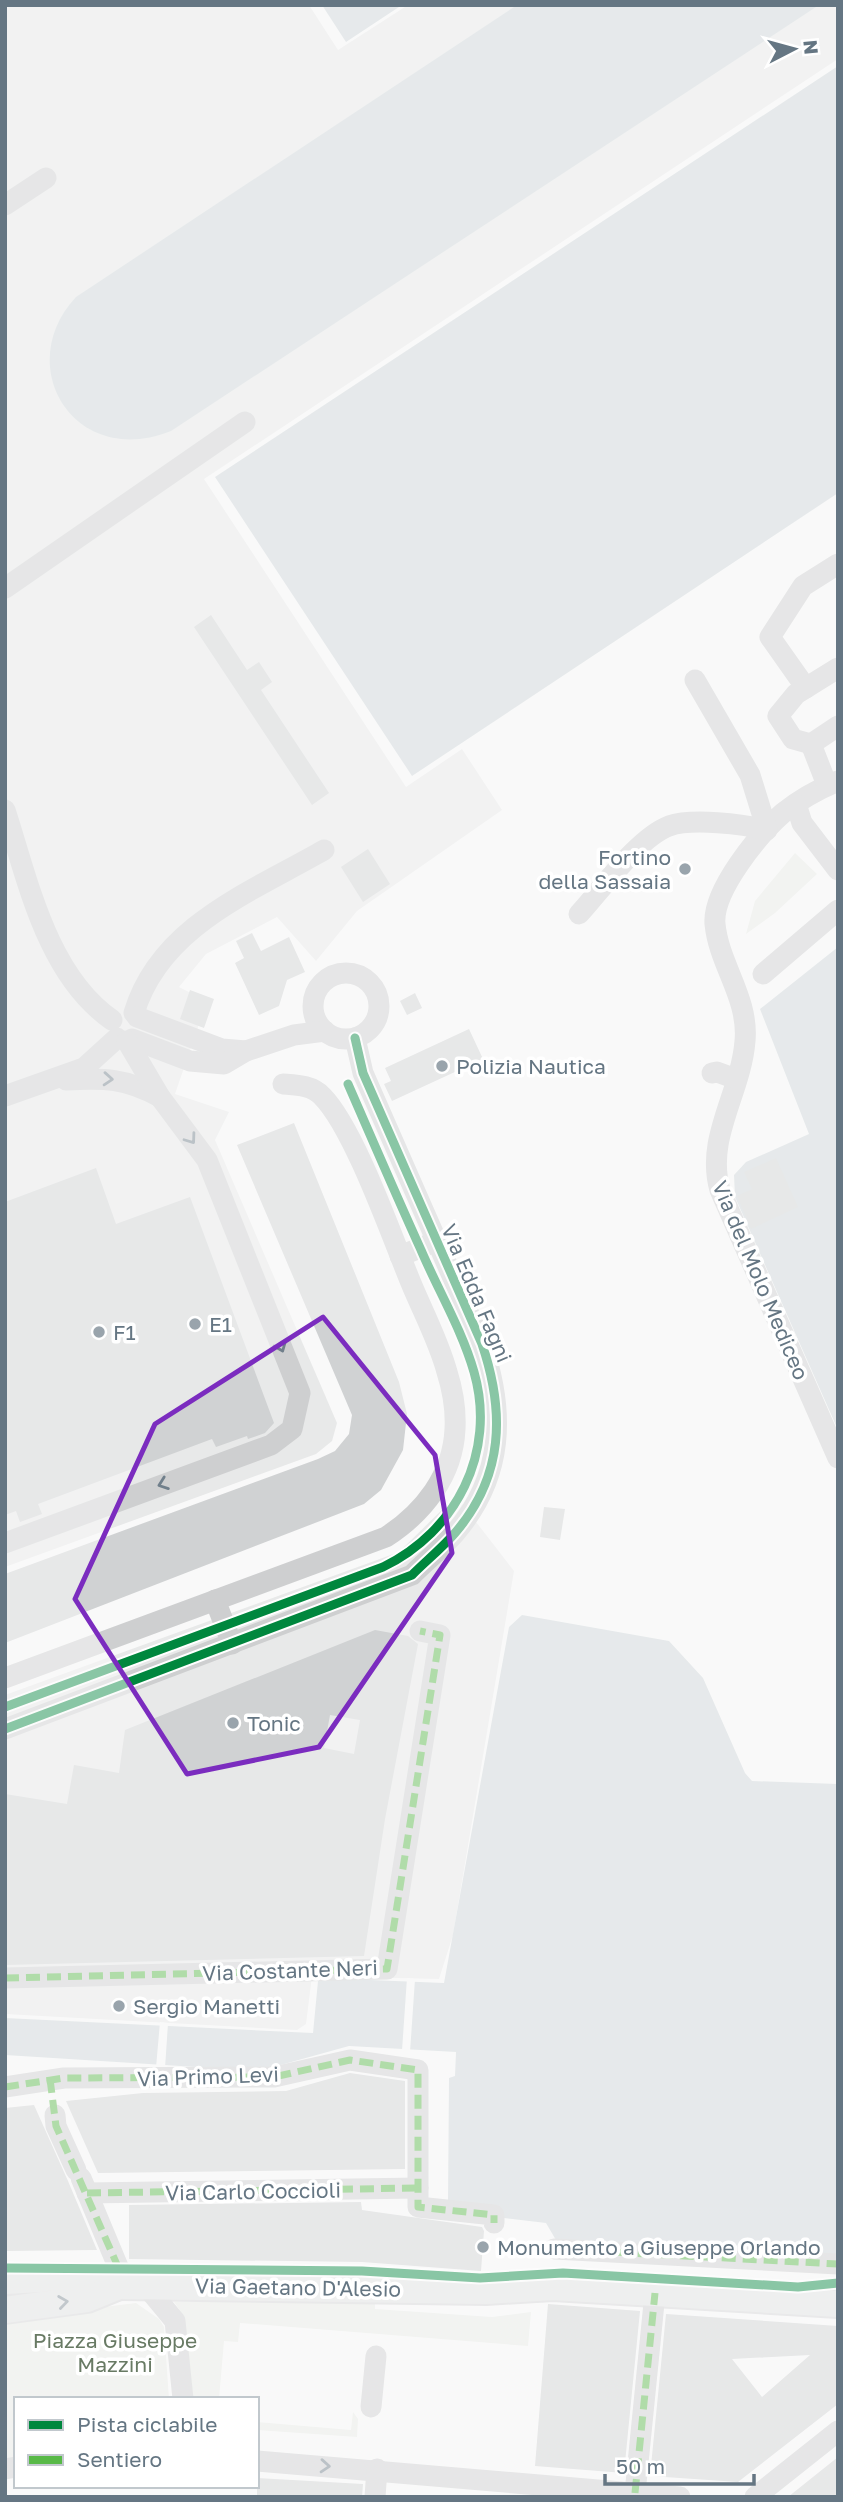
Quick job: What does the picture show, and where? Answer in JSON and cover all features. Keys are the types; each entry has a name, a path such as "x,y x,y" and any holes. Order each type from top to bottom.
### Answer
{"main road":[{"name":"Via Gaetano D'Alesio","path":"5,2281 75,2277 119,2278 146,2286 553,2287 838,2304"},
{"name":"Via Gaetano D'Alesio","path":"5,2310 87,2299 119,2278"}],"street":[{"path":"5,205 46,178"},
{"path":"5,588 245,422"},
{"path":"806,688 770,637 803,586 838,564"},
{"path":"833,783 811,744 793,739 778,716 796,694 838,668"},
{"path":"579,914 649,838 670,826 710,823 767,830 750,775 695,680"},
{"path":"811,744 838,726"},
{"name":"Via del Molo Mediceo","path":"833,783 796,804 767,830 729,881 716,911 720,949 745,1019 745,1042 716,1147 718,1183 838,1458"},
{"path":"796,804 802,823 829,843 838,870"},
{"path":"5,810 13,864 64,969 93,1007 122,1035 160,1097 206,1160 300,1393 292,1429 271,1445 5,1543"},
{"path":"136,1015 143,985 165,953 191,928 324,850"},
{"path":"763,974 838,910"},
{"path":"122,1035 190,1061 224,1064 246,1051 294,1035 325,1031 339,1038 355,1038 373,1025 379,1010 377,994 368,981 354,974 331,977 316,994 314,1010 294,1035"},
{"path":"314,1010 325,1031"},
{"path":"122,1035 119,1012 136,1015 222,1049 246,1051"},
{"path":"5,1096 84,1068 122,1035"},
{"name":"Via Edda Fagni","path":"5,1730 412,1575 455,1534 478,1500 497,1438 494,1380 437,1241 363,1073 355,1038"},
{"path":"712,1073 717,1072 736,1079"},
{"path":"53,1081 111,1078 140,1086 160,1097"},
{"path":"5,1678 386,1537 424,1506 441,1480 455,1431 452,1391 447,1369 352,1146 330,1107 321,1094 307,1087 283,1084"},
{"path":"400,1256 437,1241"},
{"path":"215,1600 232,1644"},
{"name":"Via Costante Neri","path":"5,1978 387,1969 440,1635 420,1631"},
{"name":"Via Primo Levi","path":"5,2087 50,2080 274,2077 349,2060 418,2070 418,2188"},
{"path":"50,2080 56,2126 81,2180 119,2278"},
{"name":"Via Carlo Coccioli","path":"81,2180 418,2188"},
{"path":"418,2188 418,2207 494,2215 494,2223"},
{"path":"554,2249 838,2264"},
{"path":"146,2286 175,2320 183,2397"},
{"path":"635,2493 655,2293"},
{"path":"371,2407 376,2356"},
{"path":"755,2497 838,2431"},
{"path":"259,2461 377,2469 680,2497"},
{"path":"375,2497 377,2469"}],"highlighted area":[{"path":"323,1317 435,1455 452,1553 319,1747 187,1774 75,1599 155,1424"}],"shaded area":[{"path":"5,5 309,5 338,50 408,5 838,5 838,59 204,479 406,787 462,749 502,810 357,911 316,961 277,917 206,954 179,987 207,1001 175,1094 229,1112 215,1140 337,1423 332,1441 316,1454 5,1567"},
{"path":"322,5 402,5 346,42"},
{"path":"517,5 819,5 171,431 136,439 106,436 81,424 63,404 52,380 50,352 58,324 76,297"},
{"path":"838,66 838,493 412,776 215,477"},
{"path":"838,947 838,1430 735,1197 734,1175 746,1162 809,1134 760,1009"},
{"path":"456,1496 514,1571 453,1935 439,1979 312,1976 306,2024 297,2030 5,2014 5,1695 399,1552"},
{"path":"522,1615 669,1641 703,1678 745,1773 752,1781 838,1784 838,2260 560,2247 546,2223 496,2217 448,2201 449,2078 455,2076 456,2052 349,2046 259,2071 5,2055 5,2018 313,2033 318,1981 322,1978 444,1983 509,1627"}],"green space":[{"path":"795,853 817,874 775,913 746,934 755,901"},
{"path":"174,2302 375,2302 375,2309 492,2317 531,2312 528,2346 240,2323 238,2342 224,2341 219,2397 193,2397 184,2316"},
{"name":"Piazza Giuseppe Mazzini","path":"136,2303 159,2319 164,2327 169,2397 14,2397 14,2459 5,2461 5,2319"},
{"path":"353,2412 358,2419 357,2437 259,2430 259,2422 351,2430"}],"pier":[{"path":"407,1978 415,1979 410,2052 402,2051"},
{"path":"160,2022 168,2023 165,2068 156,2068"}],"building":[{"path":"211,615 247,670 259,662 272,682 261,690 329,793 312,805 194,627"},
{"path":"368,849 390,884 363,902 341,867"},
{"path":"252,933 261,951 289,937 305,972 287,980 279,1006 259,1015 235,963 244,958 236,941"},
{"path":"190,990 214,999 204,1028 180,1019"},
{"path":"415,993 422,1008 407,1015 400,1001"},
{"name":"Polizia Nautica","path":"469,1029 483,1059 392,1101 384,1084 391,1081 385,1068"},
{"path":"294,1123 399,1382 407,1414 403,1450 381,1490 364,1504 5,1643 5,1574 318,1459 335,1451 349,1434 352,1415 237,1145"},
{"path":"776,1158 798,1207 751,1229 737,1196 752,1189 744,1172"},
{"path":"96,1168 116,1224 190,1197 274,1423 265,1433 248,1439 247,1436 216,1447 212,1439 38,1504 42,1514 20,1522 16,1511 5,1515 5,1202"},
{"path":"544,1507 565,1509 560,1540 540,1537"},
{"path":"375,1630 408,1636 418,1644 385,1819 364,1956 5,1965 5,1794 67,1804 74,1765 119,1773 125,1730","holes":["330,1715 360,1720 354,1754 324,1748"]},
{"path":"350,2073 405,2081 405,2169 98,2173 66,2101 143,2093 286,2091"},
{"path":"34,2105 97,2250 5,2251 5,2108"},
{"path":"361,2202 362,2210 482,2227 481,2271 362,2262 129,2259 129,2205"},
{"path":"548,2304 640,2311 624,2473 535,2466"},
{"path":"666,2314 838,2326 838,2404 738,2482 650,2476","holes":["810,2355 762,2397 732,2359"]},
{"path":"838,2457 838,2497 788,2497"},
{"path":"259,2478 363,2484 362,2497 257,2497"}],"marked path":[{"path":"5,1978 387,1969 440,1635 420,1631"},
{"path":"5,2087 64,2078 274,2077 350,2060 418,2070 418,2207 494,2215 494,2223"},
{"path":"50,2079 56,2126 119,2269"},
{"path":"87,2193 418,2188"},
{"path":"554,2249 838,2264"},
{"path":"635,2493 655,2293"}],"cycle path":[{"path":"5,1729 412,1575 455,1533 483,1489 496,1443 496,1419 494,1394 482,1344 363,1073 355,1038"},
{"path":"5,1707 383,1567 409,1552 431,1533 450,1511 464,1486 475,1460 480,1431 480,1402 474,1372 456,1325 348,1084"},
{"path":"5,2268 362,2271 480,2278 563,2273 798,2287 838,2283"}],"place":[{"name":"Fortino della Sassaia","path":"685,869"},
{"name":"Polizia Nautica","path":"442,1066"},
{"name":"E1","path":"195,1324"},
{"name":"F1","path":"99,1332"},
{"name":"Tonic","path":"233,1723"},
{"name":"Sergio Manetti","path":"119,2006"},
{"name":"Monumento a Giuseppe Orlando","path":"483,2247"}]}
